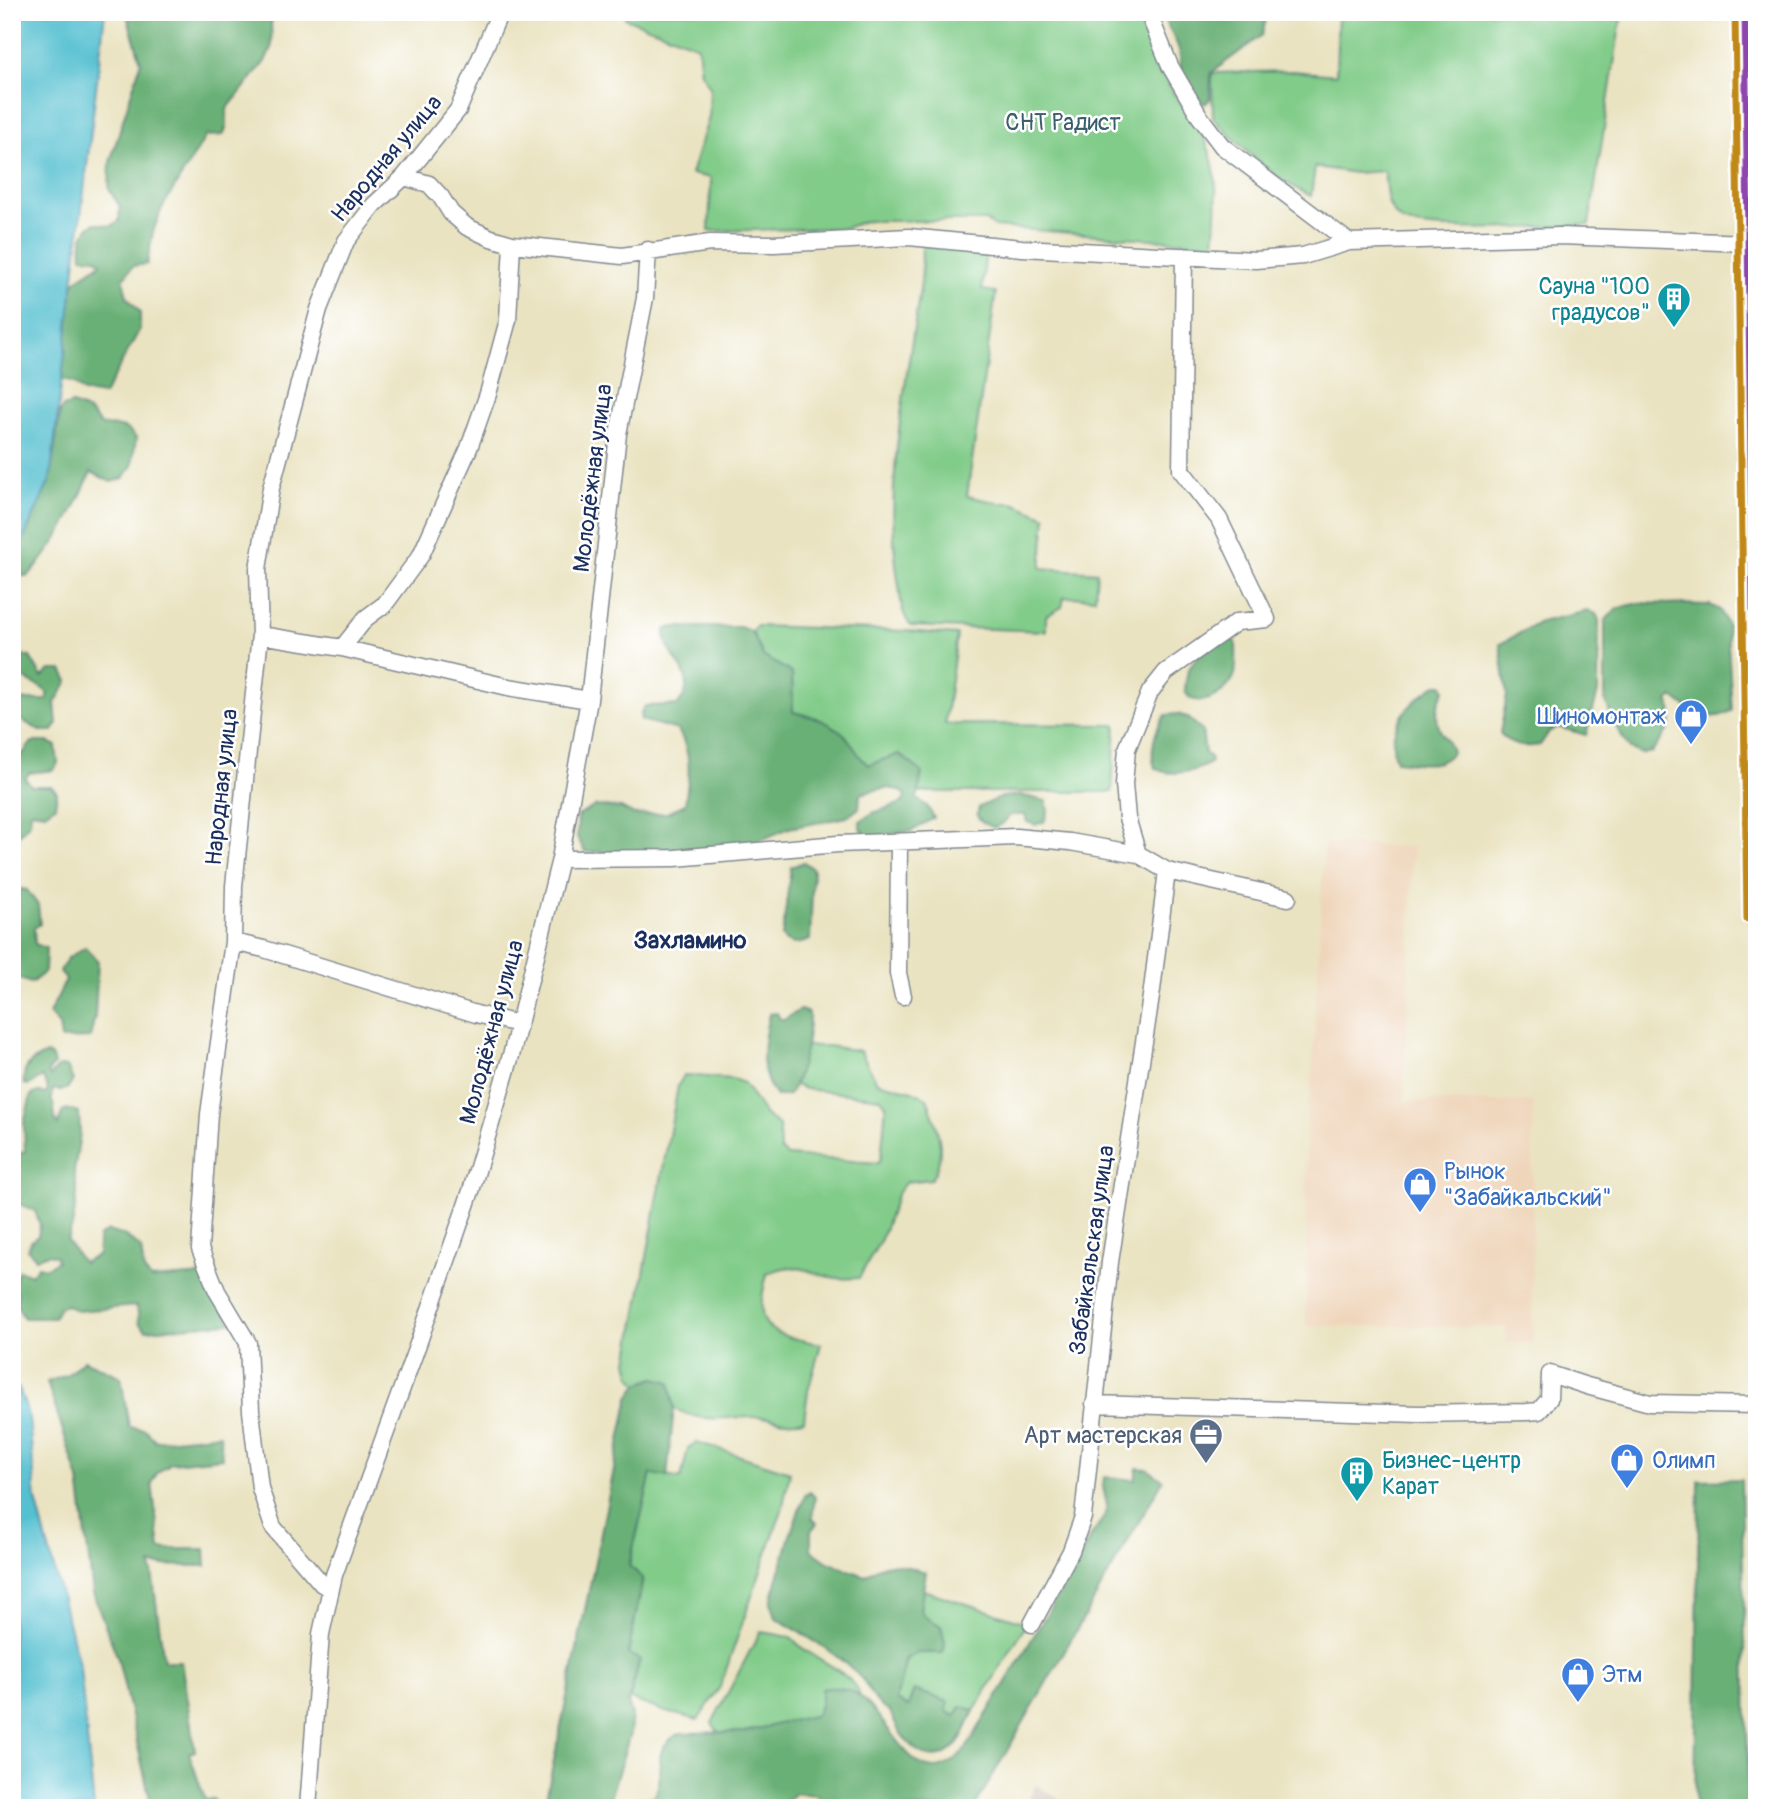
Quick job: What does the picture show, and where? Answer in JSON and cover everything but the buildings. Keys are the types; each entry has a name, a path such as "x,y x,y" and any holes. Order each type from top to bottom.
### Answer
{"street":[{"name":"Народная улица","path":"331,1589 323,1584 273,1527 260,1488 251,1411 248,1343 217,1291 200,1249 209,1114 233,943 234,886 260,635 258,569 271,488 320,309 346,241 374,205 404,177 458,110 500,12"},
{"path":"1148,12 1170,66 1200,117 1222,146 1349,242"},
{"path":"1745,12 1755,586 1757,919"},
{"path":"404,177 429,184 451,213 467,227 491,238 512,244 622,256 648,250 710,243 774,244 909,237 1022,248 1256,260 1303,256 1349,242 1560,236 1748,243"},
{"path":"342,648 366,618 385,604 421,555 469,448 488,394 508,320 512,244"},
{"name":"Молодёжная улица","path":"308,1808 321,1634 331,1589 471,1191 519,1024 560,859 589,700 618,434 645,298 648,250"},
{"path":"1138,854 1127,818 1124,784 1127,749 1150,692 1166,672 1237,622 1267,619 1219,519 1181,470 1184,256"},
{"path":"260,635 342,648 508,687 589,700"},
{"path":"560,859 675,858 838,844 1016,837 1070,842 1138,854 1167,871 1288,898"},
{"path":"899,842 898,973 903,996"},
{"name":"Забайкальская улица","path":"1032,1625 1071,1551 1083,1517 1111,1262 1167,871"},
{"path":"233,943 264,948 476,1014 519,1024"},
{"path":"1094,1404 1406,1414 1527,1412 1539,1411 1549,1399 1550,1374 1587,1387 1650,1403 1757,1405"}],"shaded area":[{"name":"Рынок \"Забайкальский\"","path":"1324,843 1413,847 1404,1100 1326,1101 1533,1102 1532,1343 1506,1343 1506,1327 1306,1326 1307,1101 1311,1100"},
{"path":"1036,1785 1074,1808 1023,1808"}],"green space":[{"path":"126,12 280,12 271,22 272,48 264,63 227,109 227,126 223,135 206,136 162,208 153,232 147,264 133,266 123,279 127,297 140,312 140,329 104,395 84,392 73,383 62,379 73,285 101,263 96,258 82,257 84,234 94,223 110,226 119,221 120,207 109,189 110,162 141,62"},
{"name":"СНТ Радист","path":"627,12 1137,12 1162,72 1199,129 1210,154 1216,192 1214,244 995,227 986,221 865,221 845,228 709,231 711,178 691,174 709,117 710,87 701,73 698,46 625,18"},
{"path":"1162,12 1268,12 1262,35 1211,73 1210,99 1205,104 1194,96 1184,83 1179,51"},
{"path":"1338,12 1622,12 1589,225 1461,228 1413,225 1401,220 1392,210 1387,198 1384,171 1355,173 1315,167 1311,196 1258,162 1213,118 1212,73 1293,71 1336,75"},
{"path":"922,245 986,250 982,290 996,292 967,496 999,503 1013,503 1046,517 1041,568 1097,572 1095,598 1064,597 1062,607 1046,616 1046,631 911,626 903,612 894,548 893,510 898,434 922,277"},
{"path":"72,404 88,412 100,425 124,428 132,433 136,438 132,466 124,478 111,482 91,472 71,514 47,553 28,576 18,576 14,566 15,558 50,480 60,412 63,407"},
{"path":"1638,603 1710,605 1720,610 1727,624 1732,710 1709,716 1686,707 1673,697 1668,701 1672,716 1669,728 1652,752 1642,754 1630,749 1615,725 1605,700 1605,621 1616,609"},
{"path":"1588,611 1596,614 1599,620 1598,692 1586,735 1558,727 1549,732 1540,745 1513,744 1500,733 1507,695 1500,644 1540,622"},
{"path":"756,626 957,635 945,724 1116,725 1112,792 918,792 922,772 869,766 858,757 846,736 817,718 793,712 792,673 763,656 752,632"},
{"path":"672,627 740,627 752,632 763,656 792,673 793,712 816,718 843,733 868,765 899,754 922,772 917,799 927,806 934,818 912,831 868,837 860,828 860,821 873,813 902,803 906,795 895,789 884,788 860,794 859,808 847,817 789,828 756,842 676,852 585,852 577,837 578,816 595,806 621,808 634,815 667,813 685,804 689,766 683,739 678,730 641,720 645,706 678,705 685,694 685,675 666,640 665,630"},
{"path":"1230,639 1236,641 1236,666 1232,680 1216,696 1201,701 1194,700 1185,691 1191,665 1208,648"},
{"path":"21,655 30,657 42,677 50,670 62,670 68,681 55,703 57,724 53,731 39,731 12,715 12,702 47,700 47,692 16,672 13,660"},
{"path":"1436,685 1443,685 1445,690 1438,705 1437,716 1441,732 1452,752 1447,758 1434,763 1396,761 1394,737 1402,717 1417,699"},
{"path":"1166,715 1187,717 1202,730 1205,753 1211,762 1183,772 1161,771 1155,768 1153,762 1156,733"},
{"path":"32,742 48,742 56,746 58,763 54,770 29,773 25,779 32,786 51,786 57,792 55,806 45,813 31,811 30,822 19,835 12,831 12,754 22,755"},
{"path":"1020,795 1046,801 1048,811 1044,822 1035,825 1027,822 1025,815 1010,815 1004,823 994,828 977,816 979,807 1002,797"},
{"path":"804,862 813,869 810,940 791,943 782,937 791,867"},
{"path":"16,888 27,890 38,905 40,924 34,928 35,944 46,948 45,972 31,983 12,976 12,891"},
{"path":"85,947 98,961 95,1016 90,1038 61,1039 59,1025 49,1014 66,980 60,971 68,958"},
{"path":"800,1010 809,1013 801,1066 789,1095 776,1096 766,1077 763,1056 769,1014 777,1013 780,1019 785,1019"},
{"path":"805,1046 860,1051 877,1082 927,1098 939,1139 936,1170 931,1179 906,1182 898,1192 881,1239 859,1278 836,1278 795,1267 778,1269 767,1274 762,1308 768,1327 788,1337 821,1344 808,1391 804,1420 787,1421 760,1417 705,1418 684,1413 674,1408 670,1382 655,1378 638,1384 631,1375 628,1361 678,1086 684,1075 733,1079 744,1083 765,1115 779,1125 780,1150 788,1156 878,1163 881,1158 886,1105 881,1098 805,1089 795,1085"},
{"path":"47,1054 52,1057 54,1065 48,1072 50,1076 60,1066 67,1067 73,1080 65,1089 53,1089 51,1099 56,1122 58,1125 63,1111 79,1112 80,1134 74,1172 77,1193 73,1223 67,1241 83,1263 98,1255 98,1237 108,1231 125,1236 141,1248 144,1271 151,1279 203,1275 232,1323 146,1330 139,1323 137,1306 77,1311 67,1305 60,1307 54,1318 24,1318 16,1304 18,1292 12,1286 19,1270 31,1275 38,1266 46,1268 57,1261 56,1256 48,1254 36,1258 27,1249 31,1241 38,1236 40,1225 35,1211 15,1202 12,1186 12,1154 25,1152 24,1123 31,1095 38,1092 46,1094 48,1089 43,1077 29,1085 24,1084 26,1068"},
{"path":"84,1360 121,1377 129,1427 144,1429 156,1441 220,1434 222,1458 171,1463 157,1473 152,1483 160,1549 205,1549 206,1566 151,1565 164,1661 181,1661 195,1751 189,1753 205,1800 214,1799 216,1808 152,1808 118,1659 93,1593 79,1480 47,1382 67,1375"},
{"path":"655,1378 670,1382 674,1408 667,1477 651,1474 629,1566 643,1578 628,1654 640,1659 628,1704 632,1713 630,1734 607,1808 544,1808 629,1397 638,1384"},
{"path":"697,1442 790,1472 782,1510 720,1687 698,1720 630,1699 640,1659 628,1655 643,1578 629,1566 651,1473 681,1479 688,1448"},
{"path":"1137,1468 1147,1469 1163,1480 974,1808 832,1808 817,1795 795,1793 778,1808 633,1808 640,1799 654,1796 658,1788 664,1747 681,1733 744,1732 817,1715 821,1689 825,1688 849,1690 866,1702 918,1762 933,1768 949,1764 967,1747 1104,1517 1107,1505 1104,1477 1135,1480"},
{"path":"1741,1479 1749,1808 1695,1808 1699,1480"},
{"path":"810,1492 815,1497 812,1518 817,1523 811,1531 811,1550 828,1562 865,1576 880,1566 894,1564 926,1572 920,1610 925,1617 941,1626 945,1644 943,1653 917,1653 906,1659 896,1700 908,1707 914,1690 949,1702 946,1711 955,1716 962,1706 974,1711 959,1741 942,1755 932,1757 914,1748 899,1730 890,1711 877,1702 853,1670 776,1618 771,1602 791,1532 805,1495"},
{"path":"923,1590 1027,1623 974,1711 962,1706 955,1716 946,1711 948,1702 914,1690 908,1707 895,1701 906,1659 917,1653 942,1653 945,1644 941,1626 925,1617 920,1610"},
{"path":"760,1632 790,1638 841,1672 856,1687 862,1706 744,1732 718,1732 712,1723"}],"water":[{"path":"12,12 105,12 50,480 12,563"},
{"path":"12,1385 19,1388 29,1418 36,1500 80,1668 94,1808 12,1808"}],"transit line":[{"path":"1735,12 1747,919"},
{"path":"1745,12 1757,900"}],"place":[{"name":"Сауна \"100 градусов\"","path":"1674,329"},
{"name":"Шиномонтаж","path":"1691,746"},
{"name":"Рынок \"Забайкальский\"","path":"1420,1214"},
{"name":"Арт мастерская","path":"1206,1465"},
{"name":"Олимп","path":"1627,1490"},
{"name":"Бизнес-центр Карат","path":"1357,1503"},
{"name":"Этм","path":"1578,1704"}],"district":[{"name":"Захламино","path":"690,940"}]}
